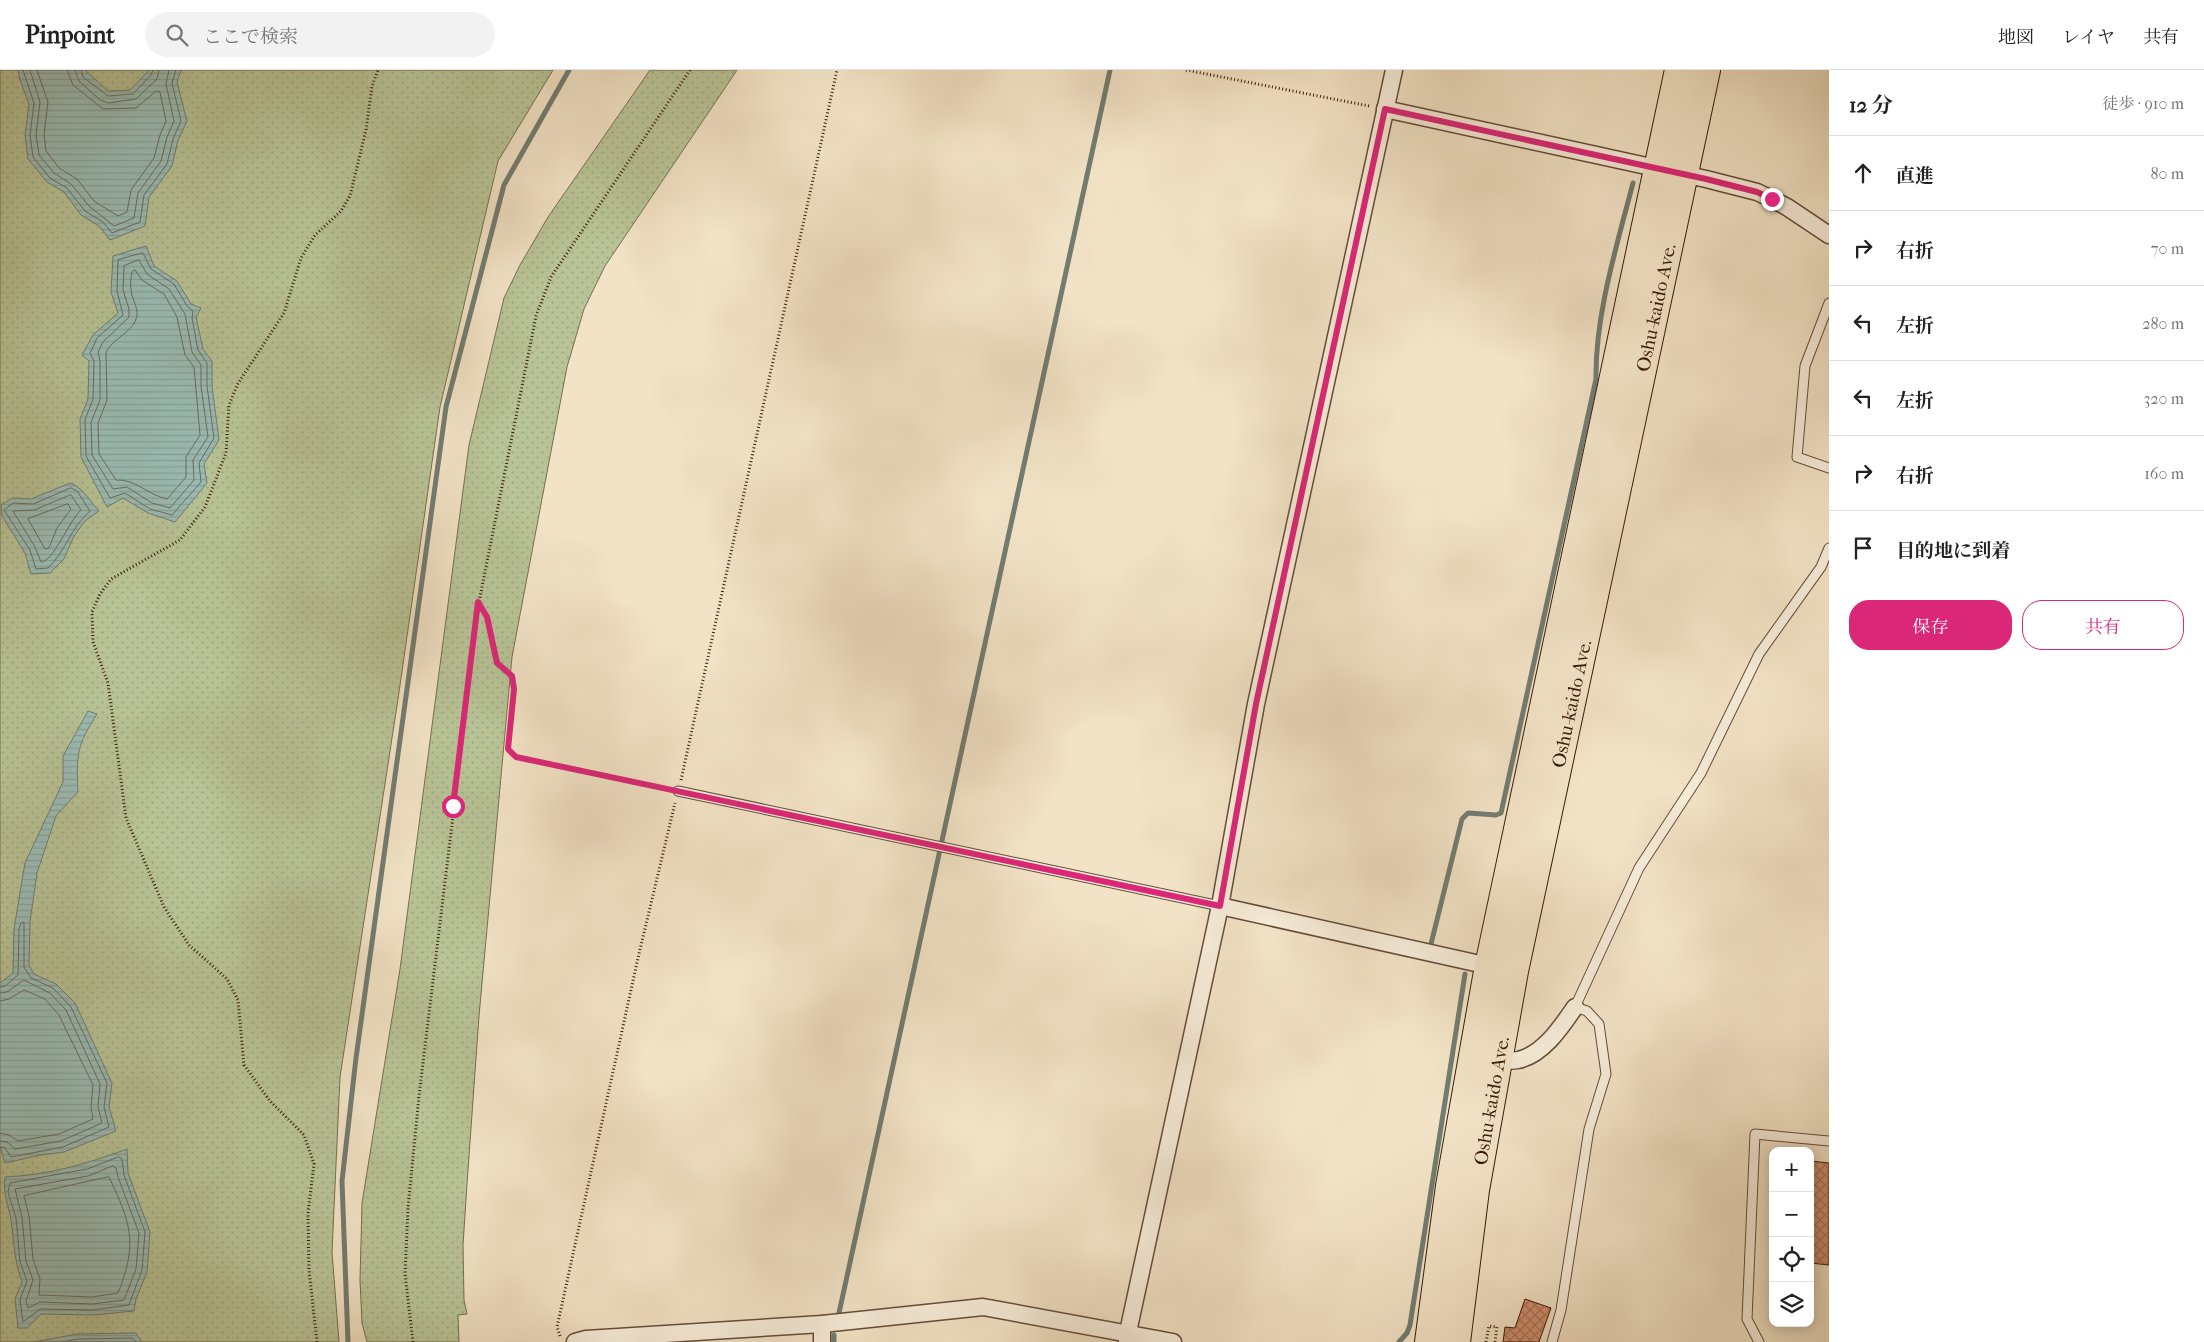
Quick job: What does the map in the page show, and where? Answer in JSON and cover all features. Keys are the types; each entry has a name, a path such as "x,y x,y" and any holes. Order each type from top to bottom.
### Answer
{"highway":[{"name":"Oshu-kaido Ave.","path":"1429,1342 1450,1186 1489,966 1679,70"},
{"name":"Oshu-kaido Ave.","path":"1456,1342 1475,1190 1516,961 1706,70"}],"street":[{"path":"1128,1337 1220,906 1256,704 1394,70"},
{"path":"1385,109 1684,174 1757,192 1787,207 1829,235"},
{"path":"1220,906 1489,966"},
{"path":"1498,1061 1518,1060 1539,1048 1558,1032 1575,1006"},
{"path":"575,1342 586,1339 822,1324 982,1307 1128,1337 1173,1342"},
{"path":"822,1324 822,1342"}],"lane":[{"path":"1829,303 1805,366 1797,457 1829,468"},
{"path":"1552,1342 1562,1310 1589,1129 1606,1074 1599,1024 1587,1011 1575,1006 1639,868 1701,773 1759,654 1820,567 1829,548"},
{"path":"678,791 1220,906"},
{"path":"1759,1342 1747,1318 1756,1134 1829,1141"}],"path":[{"path":"317,1342 309,1270 308,1213 314,1164 304,1135 270,1100 244,1065 238,1000 227,979 190,945 164,907 126,818 108,683 93,642 92,612 100,594 111,578 180,540 204,507 226,453 229,405 237,385 284,313 301,258 314,235 341,212 350,196 366,130 372,86 378,70"},
{"path":"413,1342 406,1274 408,1208 419,1096 478,602 536,316 544,293 562,260 690,70"},
{"path":"562,1342 557,1327 638,958 678,791 837,70"},
{"path":"1186,70 1385,109"},
{"path":"478,602 487,617 497,663 512,676 514,689 508,749 516,757 678,791"},
{"path":"1486,1342 1488,1326 1497,1327 1495,1342"}],"green space":[{"path":"0,70 553,70 498,161 440,407 398,699 340,1077 332,1252 339,1342 0,1342"},
{"path":"650,70 737,70 605,266 584,309 567,367 512,657 479,1016 467,1184 463,1245 464,1300 467,1314 458,1315 459,1342 367,1342 362,1323 360,1280 362,1203 400,969 469,445 504,298 520,265 548,217"}],"water":[{"path":"18,70 85,70 108,91 130,90 149,70 181,70 177,82 187,121 178,140 172,166 149,197 145,226 110,240 99,226 81,215 64,192 47,182 28,159 25,135 29,104"},
{"path":"146,246 154,266 177,281 191,304 201,308 196,317 203,349 212,361 212,386 219,440 204,464 207,483 175,522 148,513 123,498 107,507 81,457 80,419 88,399 89,361 82,355 93,335 118,313 111,292 113,256"},
{"path":"70,483 83,491 99,511 85,521 74,536 64,559 50,573 31,574 25,553 2,516 1,505 12,498 31,499"},
{"path":"88,711 97,714 85,734 79,751 77,769 78,792 56,816 37,873 30,922 29,965 34,974 56,984 75,1003 112,1083 109,1107 116,1131 64,1152 5,1163 0,1147 0,983 13,973 14,929 25,863 63,782 63,756"},
{"path":"127,1149 128,1173 150,1232 147,1272 136,1299 134,1311 93,1315 41,1314 27,1328 18,1328 15,1299 22,1282 16,1259 11,1220 5,1194 5,1177 37,1174 67,1168"},
{"path":"136,1333 142,1342 34,1342 77,1334"}],"building":[{"path":"1814,1161 1829,1163 1829,1265 1814,1263"},
{"path":"1525,1299 1551,1308 1539,1342 1503,1342 1505,1327 1515,1328"}],"waterway":[{"path":"348,1342 342,1181 356,1058 446,407 504,185 569,70"},
{"path":"839,1313 1110,70"},
{"path":"1431,944 1462,819 1468,813 1496,815 1501,813 1596,379 1599,330 1608,280 1633,183"},
{"path":"1399,1342 1407,1333 1410,1325 1465,974"},
{"path":"834,1335 834,1342"}],"route":[{"path":"453,806 478,602 487,617 497,663 512,676 514,689 508,749 516,757 1220,906 1256,704 1385,109 1706,179 1757,192 1772,199"}]}
